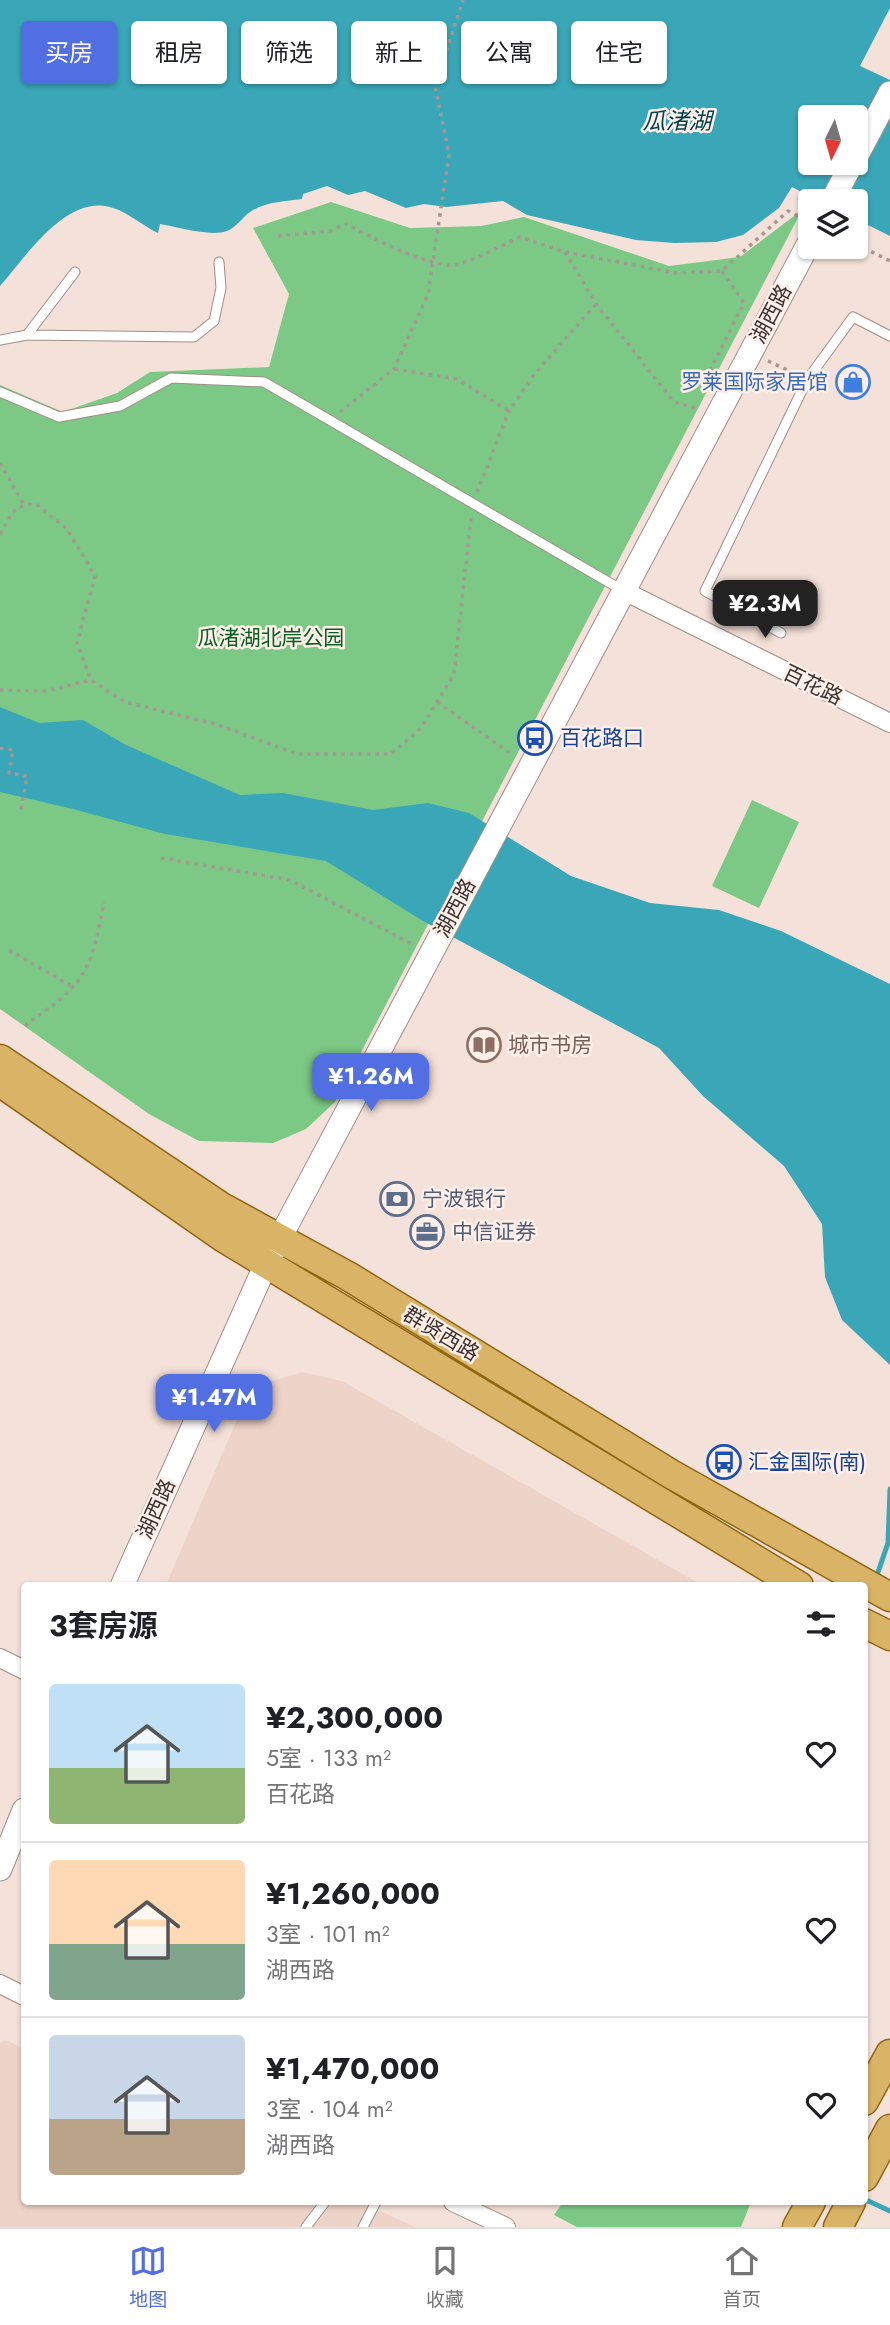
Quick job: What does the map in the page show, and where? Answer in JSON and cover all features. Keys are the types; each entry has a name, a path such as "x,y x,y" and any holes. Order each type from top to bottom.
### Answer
{"main road":[{"name":"群贤西路","path":"0,1059 220,1206 348,1276 671,1474 863,1582"},
{"name":"群贤西路","path":"0,1082 224,1238 792,1582"},
{"name":"群贤西路","path":"868,1585 890,1597"},
{"path":"868,2094 890,2054"},
{"path":"868,2169 890,2129"},
{"path":"797,2227 809,2205"}],"street":[{"path":"868,134 890,93"},
{"name":"湖西路","path":"124,1582 279,1238 800,259"},
{"name":"百花路","path":"624,591 890,723"},
{"path":"0,1658 21,1668"},
{"path":"0,1868 21,1817"},
{"path":"0,1984 21,1994"},
{"path":"459,2205 506,2227"}],"lane":[{"path":"0,340 27,335 194,337 214,321 221,288 219,262"},
{"path":"27,335 75,272"},
{"path":"781,633 705,591 807,380 853,317 890,336"},
{"path":"0,393 59,417 120,406 171,378 264,382 624,591"},
{"path":"306,2227 323,2205"},
{"path":"363,2227 374,2205"}],"path":[{"path":"329,420 394,369 428,294 449,155 435,85 463,0"},
{"path":"278,236 330,231 346,224 405,253 457,265 520,237 565,252 676,272 722,271 788,211 798,216"},
{"path":"868,250 890,261"},
{"path":"565,252 596,304 674,402 718,414"},
{"path":"722,271 744,303 706,378 731,389"},
{"path":"0,534 15,509 36,504 67,529 96,576 77,643 90,680 125,702 215,724 297,754 391,754 422,727 454,674 473,503 509,411 533,376 596,304"},
{"path":"750,352 807,380"},
{"path":"394,369 457,379 509,411"},
{"path":"0,463 23,505"},
{"path":"0,690 46,691 90,680"},
{"path":"437,702 531,766"},
{"path":"0,748 13,750 9,773 27,776 20,814"},
{"path":"161,858 290,880 434,949"},
{"path":"25,1026 73,988 97,942 104,902"},
{"path":"9,950 73,988"}],"shaded area":[{"path":"302,1372 342,1381 697,1582 167,1582 239,1415 269,1382"},
{"path":"6,2040 21,2048 21,2205 367,2205 415,2227 0,2227 0,2043"}],"green space":[{"name":"瓜渚湖北岸公园","path":"331,202 410,228 481,226 524,217 669,266 740,257 798,213 798,218 335,1102 306,1129 273,1143 199,1141 149,1114 0,1009 0,385 63,412 117,393 150,372 269,367 289,294 253,228"},
{"path":"752,800 799,822 759,908 712,886"},
{"path":"561,2205 750,2205 741,2227 577,2227 554,2215"}],"water":[{"name":"瓜渚湖","path":"0,0 890,0 890,8 860,66 890,80 890,236 868,225 868,189 798,190 792,187 779,208 743,235 716,242 674,243 636,240 527,215 503,201 446,207 424,204 406,208 365,191 348,195 327,186 303,194 302,199 258,207 231,229 220,233 160,224 158,233 119,210 105,206 89,207 59,221 0,286"},
{"path":"0,707 39,723 83,720 126,745 240,795 283,793 373,810 428,803 469,813 571,876 650,903 719,910 781,931 890,984 890,1365 842,1320 825,1277 822,1224 784,1166 703,1096 659,1048 423,921 326,861 165,834 0,792"}],"waterway":[{"path":"875,1581 888,1543 890,1489"},
{"path":"868,2201 890,2211"}],"place":[{"name":"罗莱国际家居馆","path":"853,382"},
{"name":"百花路口","path":"535,738"},
{"name":"城市书房","path":"484,1045"},
{"name":"宁波银行","path":"397,1199"},
{"name":"中信证券","path":"427,1232"},
{"name":"汇金国际(南)","path":"724,1462"}]}
